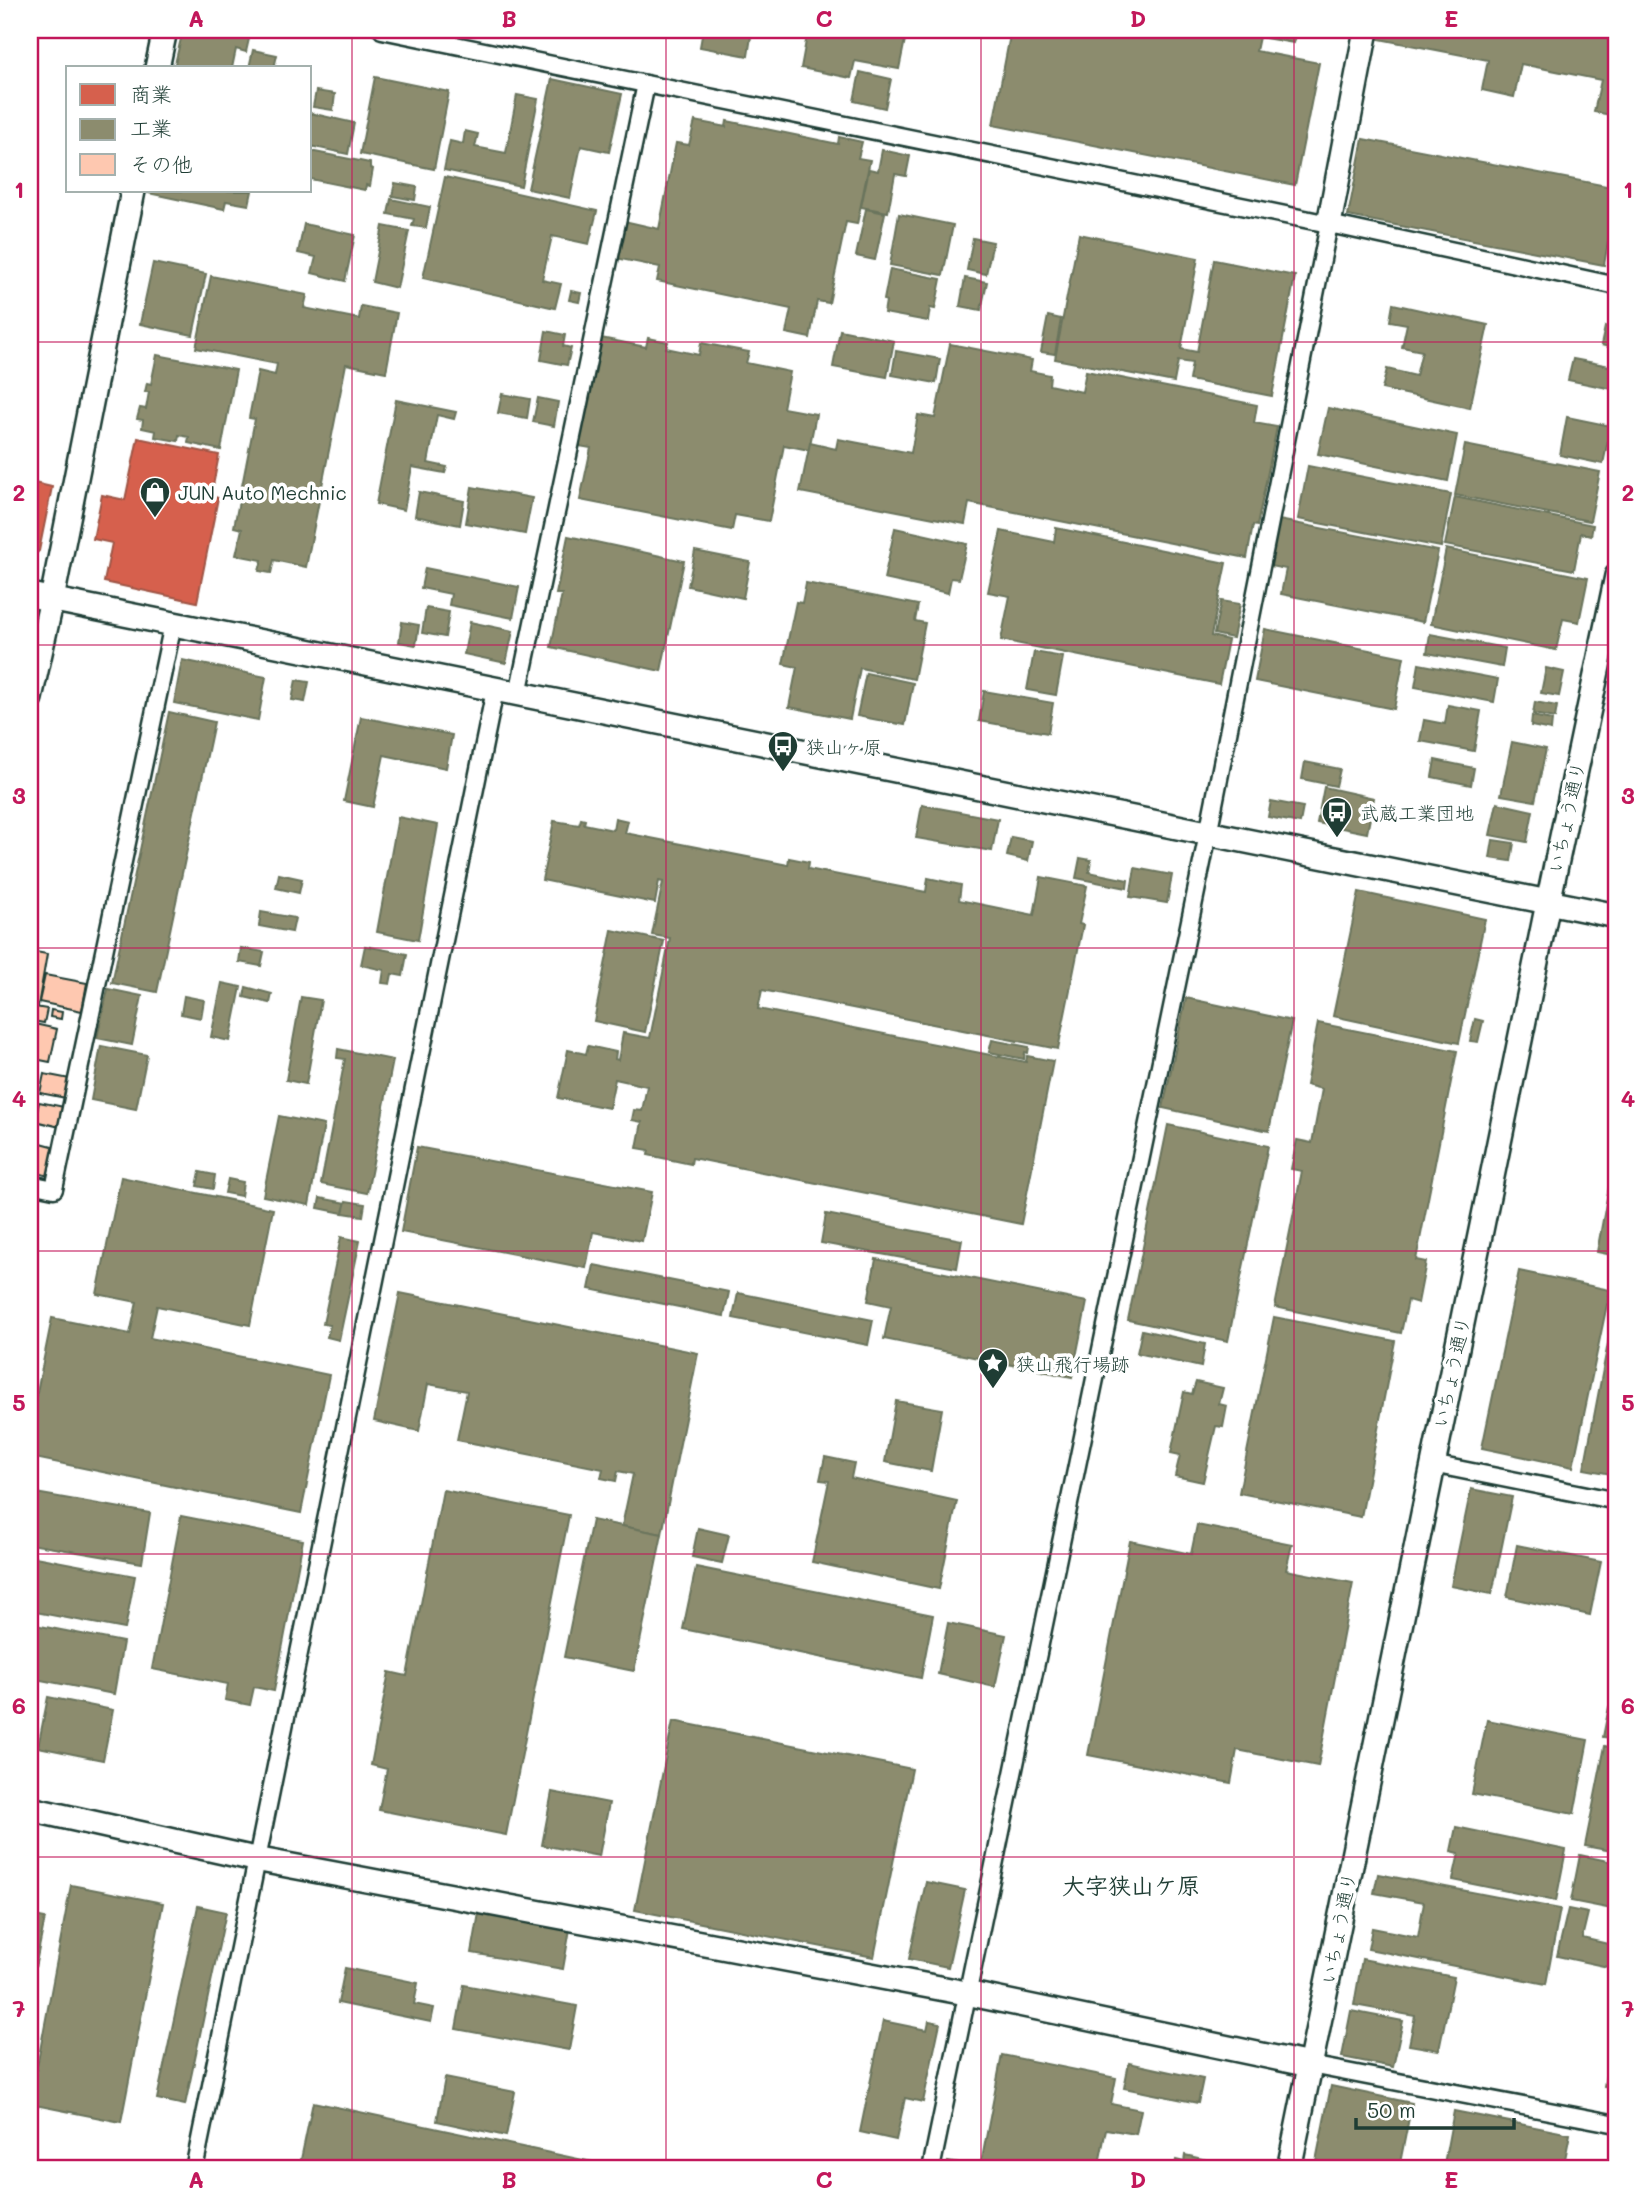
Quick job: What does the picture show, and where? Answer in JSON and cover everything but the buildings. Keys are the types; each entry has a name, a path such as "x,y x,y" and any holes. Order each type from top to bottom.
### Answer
{"street":[{"path":"157,66 164,30"},
{"path":"382,30 1329,224 1617,286"},
{"path":"931,2169 1209,834 1366,30"},
{"path":"518,694 646,84"},
{"path":"30,698 41,597 133,192"},
{"name":"いちょう通り","path":"1289,2169 1432,1464 1617,576"},
{"path":"41,597 1617,916"},
{"path":"30,1184 54,1189 173,624"},
{"path":"194,2169 495,690"},
{"path":"1432,1464 1617,1501"},
{"path":"30,1809 255,1859 966,1993 1310,2065 1617,2124"}],"place":[{"name":"JUN Auto Mechnic","path":"155,519"},
{"name":"狭山ヶ原","path":"783,773"},
{"name":"武蔵工業団地","path":"1337,839"},
{"name":"狭山飛行場跡","path":"993,1390"}],"district":[{"name":"大字狭山ケ原","path":"1131,1885"}]}
